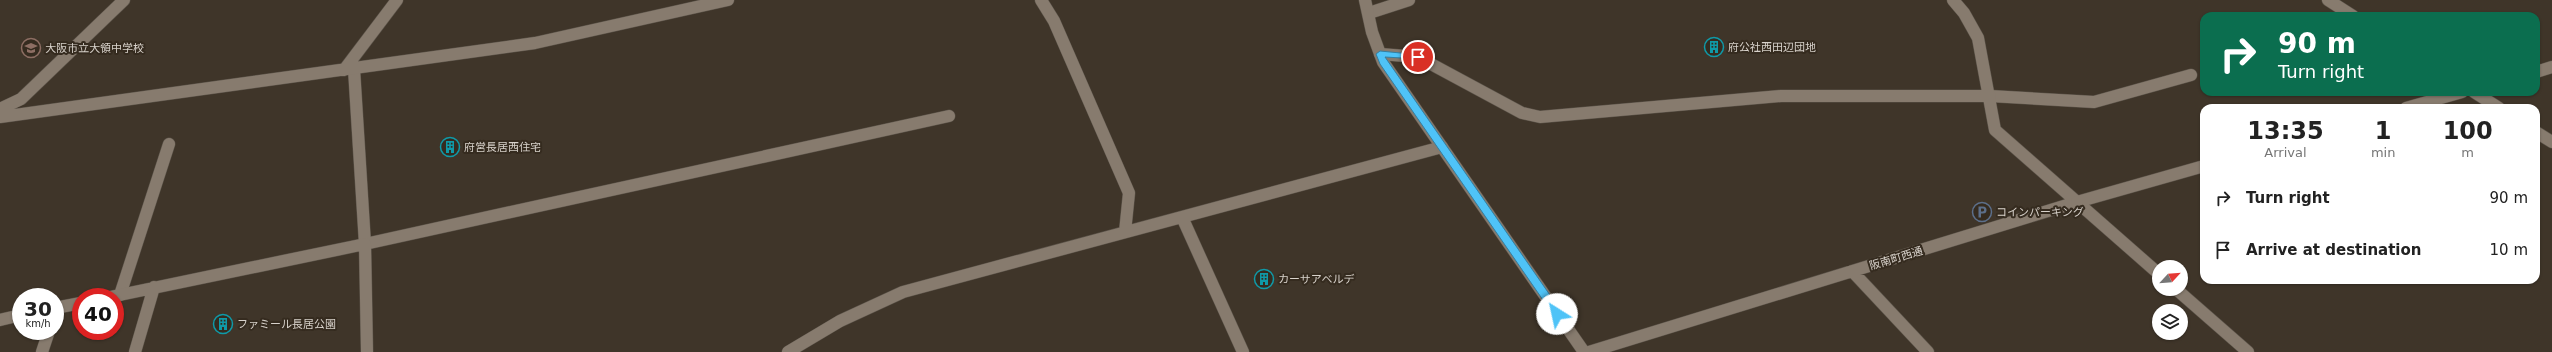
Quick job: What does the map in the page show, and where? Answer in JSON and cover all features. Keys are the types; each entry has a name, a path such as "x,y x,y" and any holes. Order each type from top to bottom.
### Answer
{"street":[{"path":"0,108 21,98 124,0"},
{"path":"367,352 365,244 349,70 397,0"},
{"path":"0,117 74,105 349,70 542,42 728,0"},
{"path":"1041,0 1054,22 1129,193 1125,232"},
{"path":"1365,0 1383,62 1584,352"},
{"path":"1369,13 1409,0"},
{"path":"1953,0 1978,38 1990,96 1995,130 2152,268"},
{"path":"2328,0 2347,12"},
{"path":"1380,54 1418,57 1522,112 1540,117 1781,96 1990,96 2094,102 2191,75"},
{"path":"2540,71 2552,67"},
{"path":"2420,104 2448,96"},
{"path":"2480,96 2493,104"},
{"path":"124,294 365,244 949,116"},
{"path":"2540,134 2552,142"},
{"path":"118,288 169,144"},
{"path":"788,352 840,321 903,292 1442,147"},
{"name":"阪南町西通","path":"1589,352 2077,202 2200,167"},
{"path":"1182,217 1243,352"},
{"path":"1852,271 1928,352"},
{"path":"134,352 154,287"},
{"path":"2184,296 2248,352"},
{"path":"0,320 12,317"},
{"path":"42,352 46,340"}],"place":[{"name":"府公社西田辺団地","path":"1714,47"},
{"name":"大阪市立大領中学校","path":"31,48"},
{"name":"府営長居西住宅","path":"450,147"},
{"name":"コインパーキング","path":"1982,212"},
{"name":"カーサアベルデ","path":"1264,279"},
{"name":"ファミール長居公園","path":"223,324"}],"route":[{"path":"1418,57 1380,54 1383,62 1557,314"}]}
